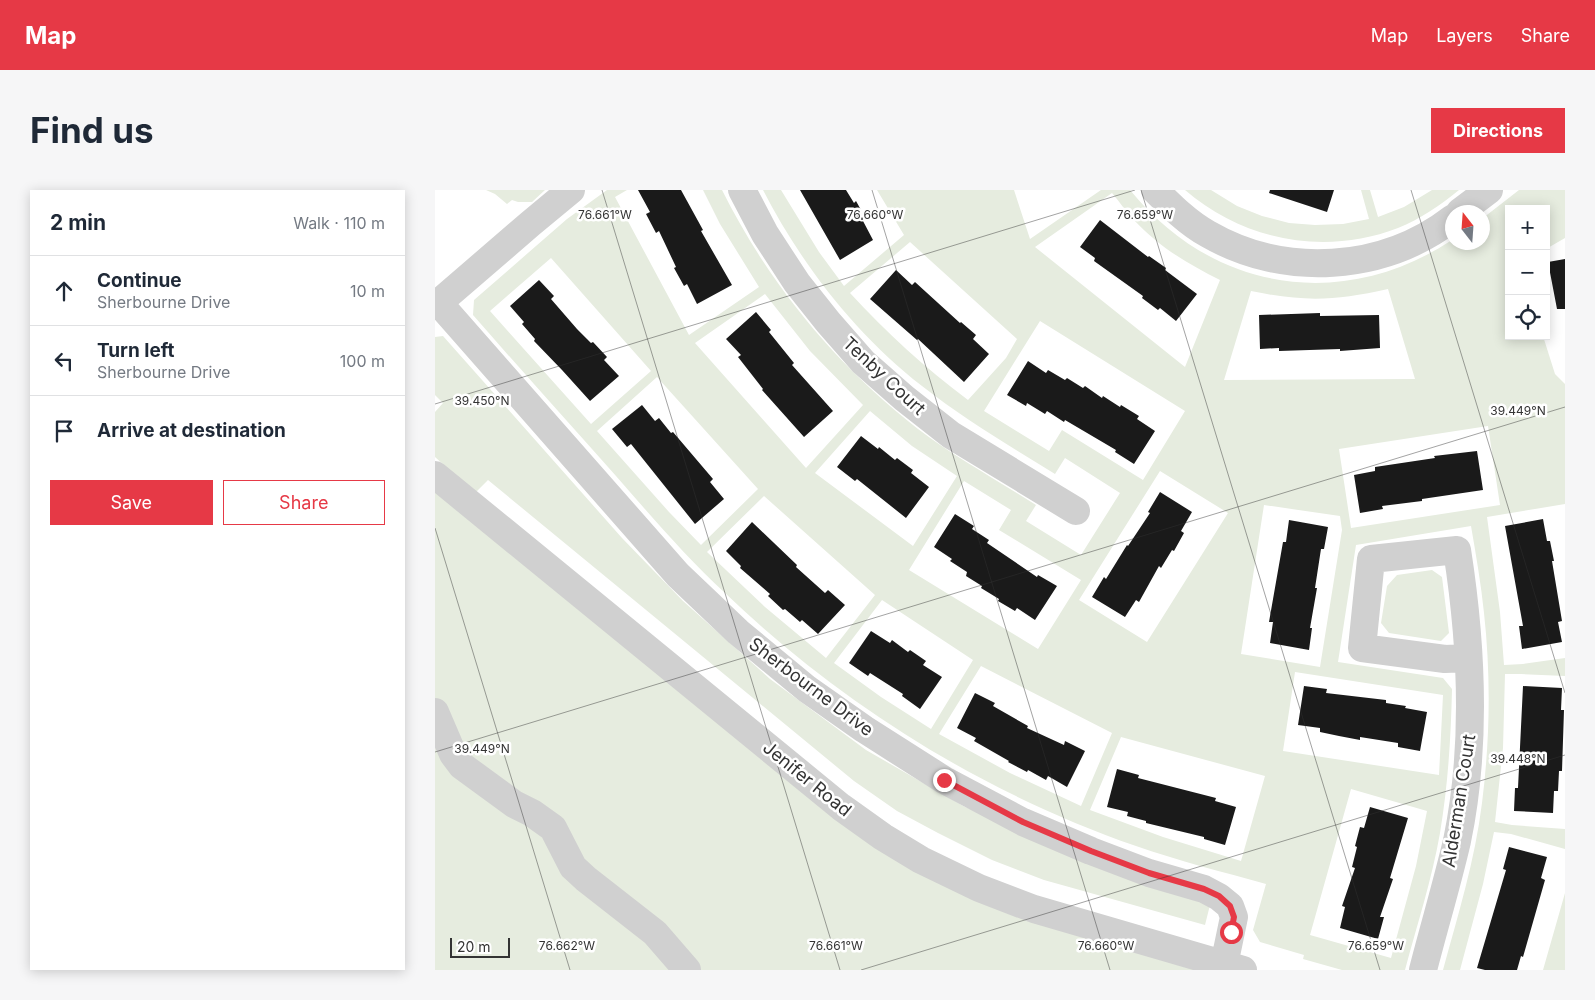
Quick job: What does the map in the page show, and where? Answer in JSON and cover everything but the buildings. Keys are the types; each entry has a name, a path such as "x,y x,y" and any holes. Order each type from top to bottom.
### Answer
{"street":[{"path":"437,304 571,190"},
{"name":"Tenby Court","path":"742,190 765,234 797,283 863,362 904,398 951,435 1076,511"},
{"path":"1155,190 1183,216 1208,234 1243,250 1279,260 1311,264 1340,263 1370,258 1401,248 1435,232 1445,224"},
{"path":"1469,205 1489,190"},
{"name":"Sherbourne Drive","path":"437,304 678,575 738,632 807,689 864,729 944,780 1023,822 1091,851 1149,873 1204,889 1219,896 1230,906 1234,917 1233,967"},
{"name":"Jenifer Road","path":"435,475 833,801 883,838 921,860 979,888 1035,909 1233,967"},
{"name":"Alderman Court","path":"1423,970 1457,841 1464,794 1471,716 1468,658 1464,600 1457,550 1371,559 1362,648 1445,659 1468,658"},
{"path":"435,712 453,754 463,766 514,804 533,813 553,828 573,868 655,933 687,970"}],"shaded area":[{"path":"486,190 545,190 532,202 512,200 507,204 495,194"},
{"path":"607,190 627,190 615,197 689,335 759,287 720,224 703,190 722,190 761,258 783,290 832,350 888,404 918,429 961,459 1036,505 1026,521 1081,555 1120,493 1065,458 1055,474 954,410 898,366 832,297 795,245 763,190 781,190 819,252 844,286 904,235 877,190 1014,190 1030,239 1101,190 1130,190 1163,224 1200,251 1240,270 1281,280 1324,283 1367,277 1410,263 1445,244 1445,250 1490,250 1490,213 1519,190 1565,190 1565,238 1550,247 1550,205 1505,205 1505,340 1544,340 1555,374 1565,384 1565,504 1487,517 1500,612 1504,665 1565,658 1565,676 1505,674 1503,748 1495,822 1565,829 1565,849 1511,834 1494,832 1483,884 1460,970 1443,970 1475,845 1487,756 1489,684 1486,637 1471,526 1356,545 1338,662 1443,678 1452,689 1451,725 1445,797 1437,850 1405,970 1342,970 1303,959 1304,955 1260,942 1253,930 1266,884 1136,846 1079,825 1024,800 917,742 817,672 770,634 683,551 473,315 474,300 567,219","holes":["1112,193 1131,217 1153,239 1185,261 1220,280 1185,367 1035,247","910,242 1017,339 1006,358 968,400 906,349 850,293","551,258 651,371 591,424 490,311","1388,289 1415,379 1224,380 1251,291 1270,295 1319,299 1352,296","765,294 810,351 863,405 806,468 695,343","1040,321 1185,411 1143,480 1062,430 1049,451 984,411","657,377 758,489 701,545 597,431","870,411 912,446 957,476 913,546 815,473","1488,426 1500,505 1351,528 1339,449","1160,471 1228,513 1147,642 1079,600","964,481 1011,510 999,530 1081,580 1038,649 909,570","764,496 875,595 826,658 765,607 707,552","1264,505 1340,516 1342,530 1320,667 1241,654","882,600 973,660 931,729 881,697 834,663","981,666 1112,733 1081,806 1010,773 939,734","1295,672 1443,695 1439,775 1283,751","1121,737 1265,776 1241,861 1163,837 1090,810","1351,789 1427,811 1416,866 1391,958 1310,935"]},
{"path":"1185,190 1211,190 1237,206 1262,216 1289,223 1315,225 1343,224 1369,219 1361,190 1370,190 1378,217 1404,207 1432,190 1459,190 1430,211 1398,228 1342,241 1314,242 1286,239 1259,232 1233,221 1208,207"},
{"path":"443,336 622,538 683,601 770,679 866,750 965,807 1210,905 1205,925 1044,880 992,860 897,811 854,781 488,480 475,493 435,457 435,412 443,403 435,395 435,337"},
{"path":"435,488 833,813 1211,970 435,970"},
{"path":"1432,570 1442,577 1449,633 1441,641 1389,633 1381,623 1387,586 1397,575"},
{"path":"1565,893 1565,970 1543,970"}],"route":[{"path":"944,780 1023,822 1091,851 1149,873 1204,889 1219,896 1230,906 1234,917 1231,932"}]}
